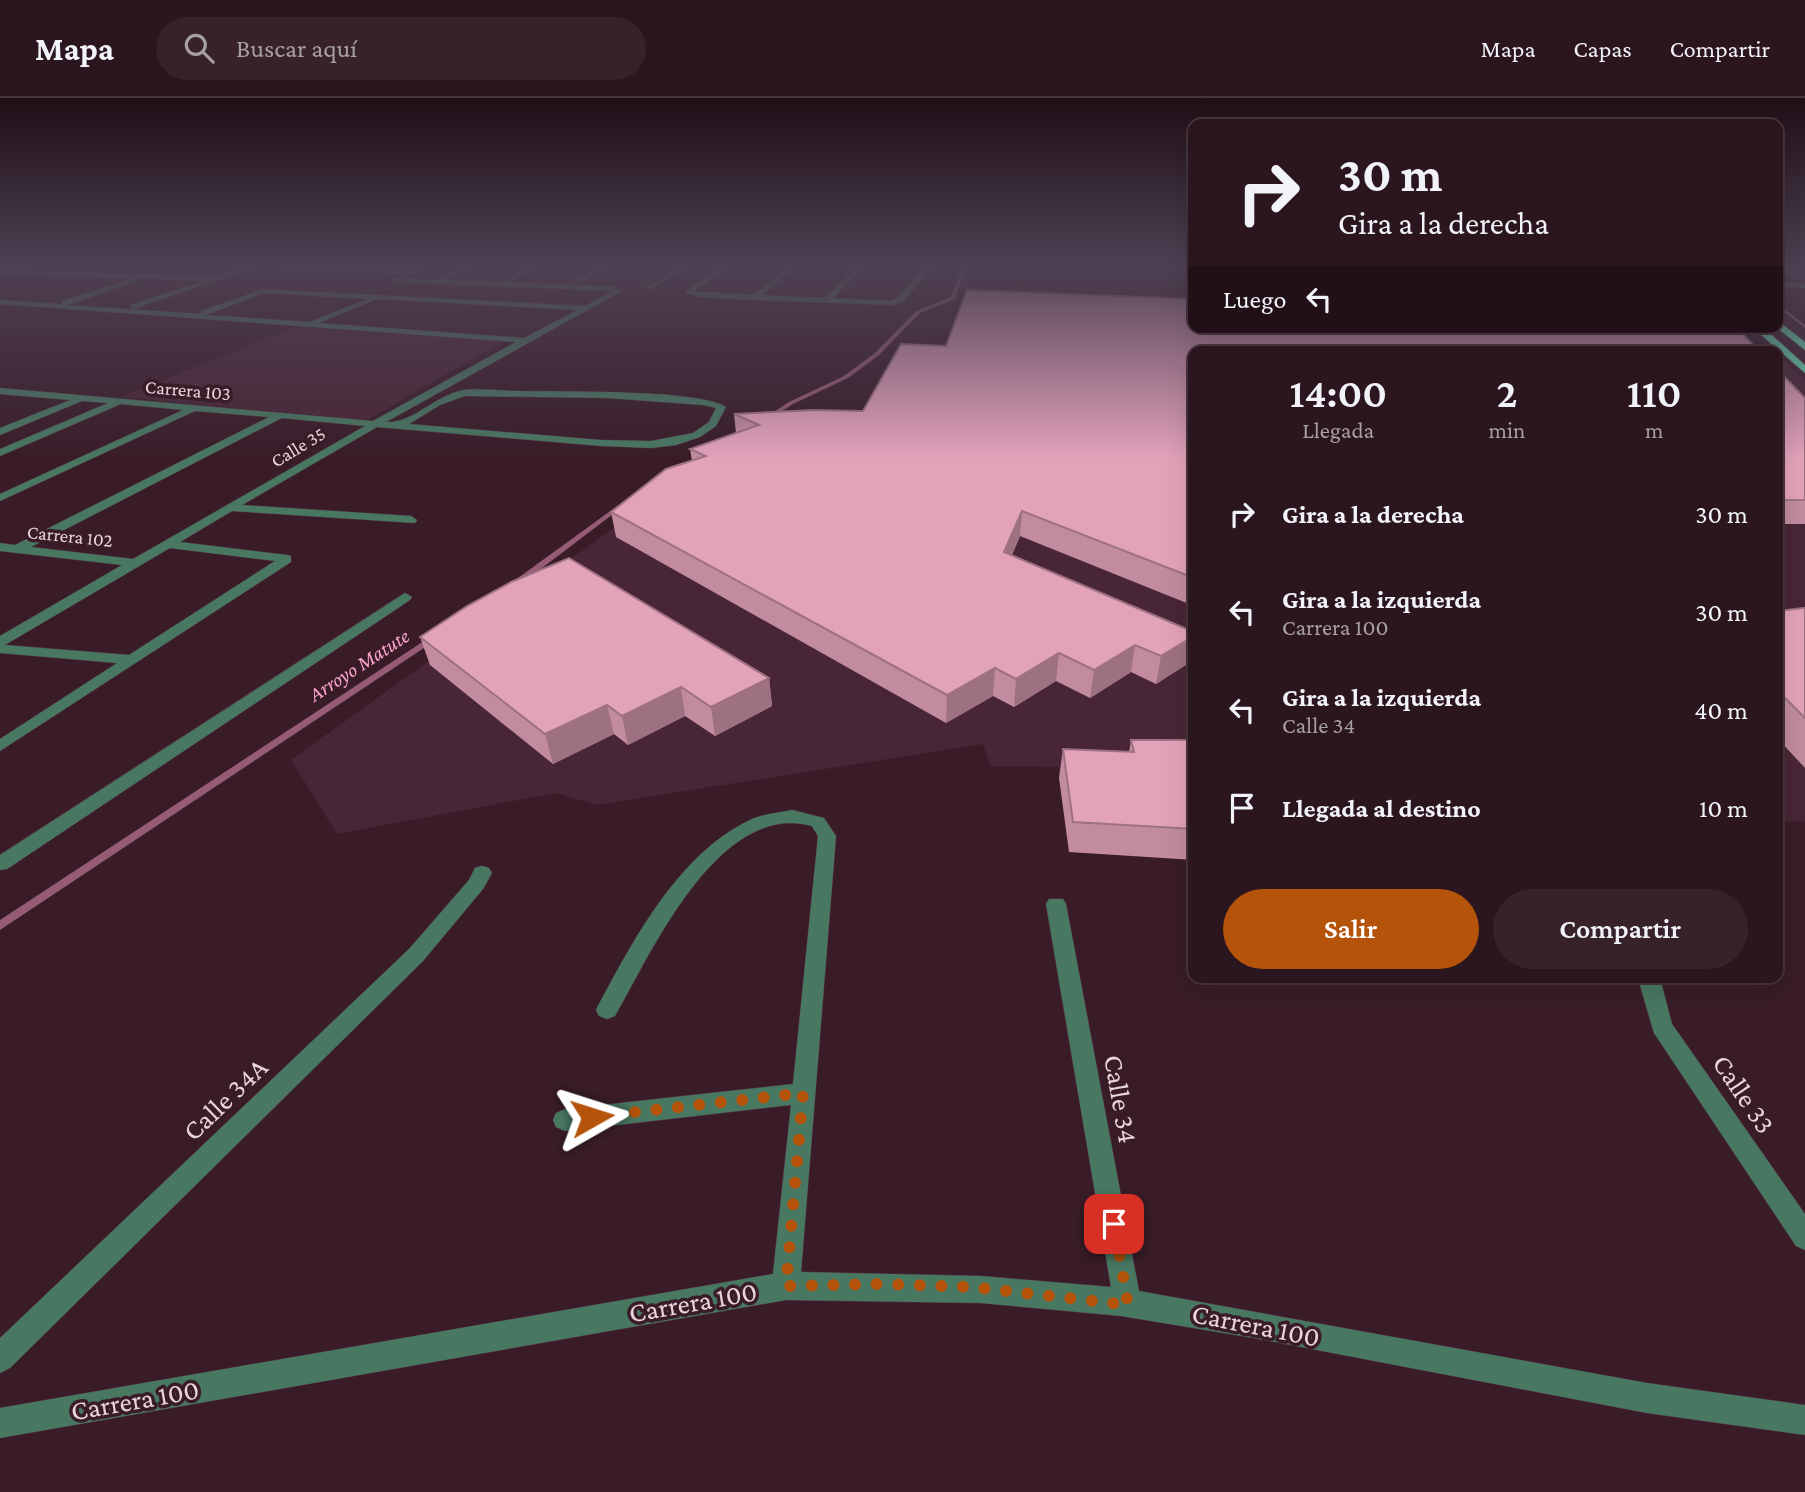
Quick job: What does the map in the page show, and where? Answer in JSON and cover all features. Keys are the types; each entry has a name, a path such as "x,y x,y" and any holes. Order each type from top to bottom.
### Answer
{"highway":[{"path":"1784,329 1805,347"},
{"path":"1764,333 1778,346"},
{"path":"1783,350 1805,370"}],"street":[{"path":"378,329 524,340"},
{"name":"Calle 35","path":"0,642 372,424 545,329"},
{"name":"Carrera 103","path":"0,394 82,398 372,424 660,446 703,432 718,419 721,407 704,402 607,395 464,393 437,403 400,425"},
{"path":"0,432 82,398"},
{"path":"0,453 121,402"},
{"path":"0,498 195,408"},
{"path":"17,549 280,415"},
{"path":"232,508 411,520"},
{"path":"0,746 287,559 170,544"},
{"name":"Carrera 102","path":"0,547 136,563"},
{"path":"0,864 405,597"},
{"path":"0,649 132,660"},
{"path":"607,1010 686,878 722,843 773,820 794,816 818,822 827,836 786,1286"},
{"name":"Calle 34A","path":"0,1358 416,955 476,884 482,873"},
{"name":"Calle 34","path":"1056,904 1128,1305"},
{"name":"Calle 33","path":"1650,983 1662,1027 1805,1237"},
{"path":"565,1120 803,1093"},
{"name":"Carrera 100","path":"0,1423 786,1286 879,1284 972,1287 1187,1312 1709,1410 1805,1420"}],"shaded area":[{"path":"289,329 504,341 367,420 120,397"},
{"path":"1783,360 1805,380 1805,472 1783,470"},
{"path":"1188,450 1188,859 1069,852 1059,767 990,766 983,744 597,805 556,793 337,834 291,760 693,471"},
{"path":"1805,484 1805,822 1783,820 1783,487"}],"building":[{"path":"952,329 1188,329 1188,333 1742,333 1754,346 1188,346 1188,576 1022,511 1004,552 1188,629 1188,640 1161,656 1135,645 1094,670 1059,653 1016,679 995,668 947,695 611,512 666,469 706,456 690,449 759,425 734,414 813,410 863,411 901,344 946,346"},
{"path":"1783,375 1805,398 1805,500 1783,500"},
{"path":"569,558 769,678 711,707 681,687 622,716 607,705 545,734 420,637 467,606 511,582"},
{"path":"1805,608 1805,718 1783,696 1783,610"},
{"path":"1131,740 1188,740 1188,829 1073,822 1063,749 1134,752"}],"waterway":[{"name":"Arroyo Matute","path":"768,418 791,403 846,377 877,354 901,329"},
{"name":"Arroyo Matute","path":"514,585 622,505"},
{"name":"Arroyo Matute","path":"0,926 433,638"}],"route":[{"path":"592,1117 803,1093 786,1286 879,1284 972,1287 1128,1305 1114,1224"}]}
